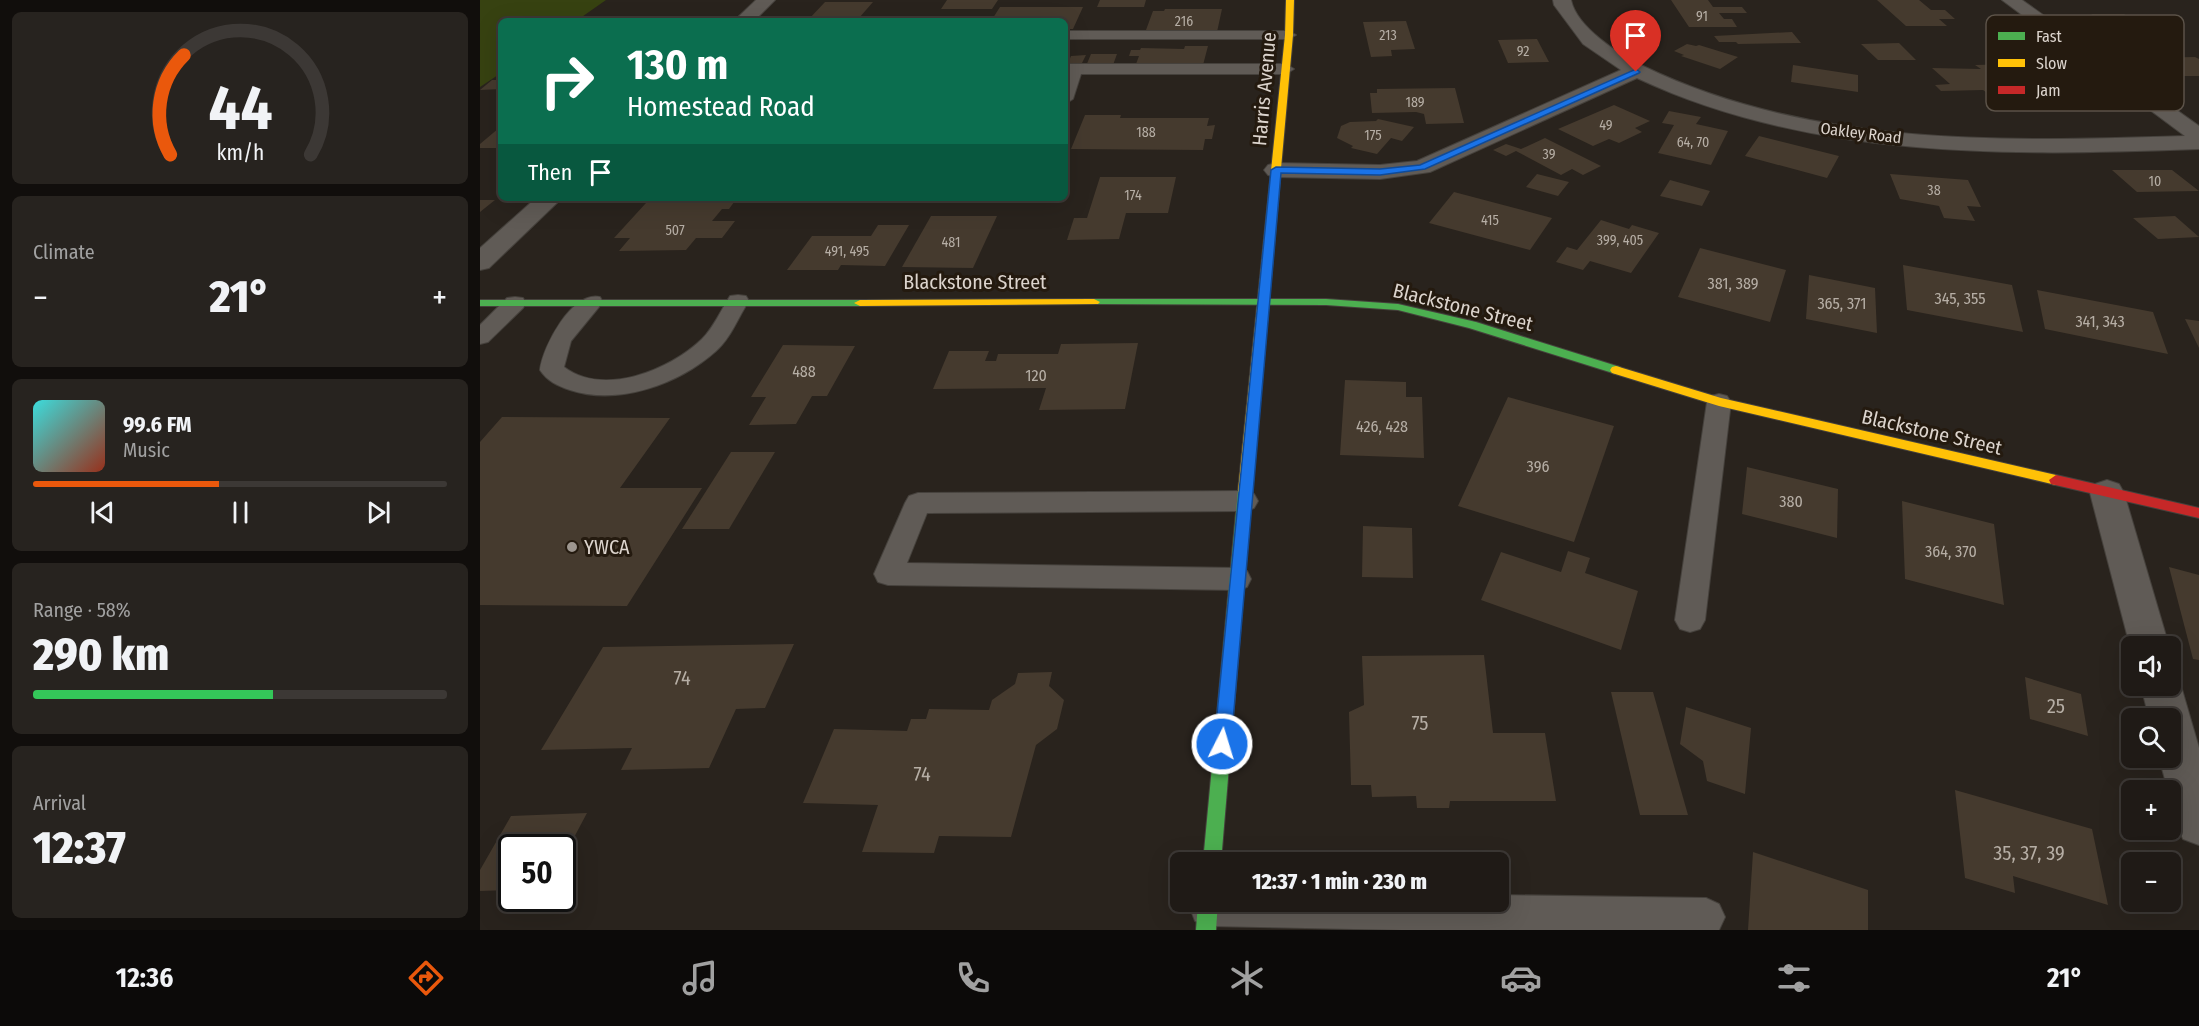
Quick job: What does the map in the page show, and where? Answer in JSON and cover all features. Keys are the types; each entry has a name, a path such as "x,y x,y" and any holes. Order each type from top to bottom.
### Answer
{"street":[{"path":"746,18 766,0"},
{"name":"Harris Avenue","path":"1213,852 1262,302 1286,69 1290,0"},
{"name":"Oakley Road","path":"1562,0 1563,5 1593,43 1636,72 1712,103 1809,126 1918,141 2106,146 2199,142"},
{"path":"2011,0 2032,15"},
{"path":"1276,170 1380,172 1422,167 1636,72"},
{"path":"2164,111 2199,136"},
{"path":"480,262 547,201"},
{"name":"Blackstone Street","path":"480,303 1326,302 1398,307 1472,325 1719,402 2199,513"},
{"path":"2107,493 2147,636"},
{"path":"2181,759 2199,823"}],"lane":[{"path":"1068,35 1289,35"},
{"path":"1070,69 1286,69"},
{"path":"592,302 565,333 552,353 552,370 568,381 593,388 633,384 663,375 680,366 711,342 738,301"},
{"path":"480,337 515,303"},
{"path":"1690,620 1719,402"},
{"path":"1237,579 888,574 918,503 1245,501"},
{"path":"1207,913 1706,917"}],"green space":[{"path":"480,0 606,0 580,18 498,18 498,75 480,87"}],"building":[{"path":"947,0 998,0 992,9 941,9"},
{"path":"1100,0 1146,0 1144,7 1097,7"},
{"path":"1671,0 1708,0 1713,7 1742,7 1747,13 1719,13 1724,19 1732,19 1737,27 1689,27"},
{"path":"1877,0 1919,0 1931,10 1945,10 1955,19 1939,19 1947,26 1906,26"},
{"path":"825,2 873,2 859,18 810,18"},
{"path":"1000,7 1083,7 1073,29 1068,29 1068,18 993,18"},
{"path":"1165,9 1222,9 1217,32 1146,30 1153,11 1164,11"},
{"path":"2091,14 2125,15 2093,15"},
{"path":"1406,21 1415,49 1391,50 1392,56 1371,57 1363,22"},
{"path":"1792,32 1801,43 1738,44 1719,42 1714,36"},
{"path":"1537,39 1549,62 1508,63 1498,40"},
{"path":"1899,43 1916,60 1878,60 1861,44"},
{"path":"1687,44 1699,45 1738,57 1720,69 1681,56 1684,55 1674,51"},
{"path":"1185,46 1208,46 1203,65 1136,64 1139,56 1129,56 1131,50 1141,48 1184,49"},
{"path":"1091,54 1117,54 1113,65 1086,66"},
{"path":"1086,55 1081,65 1068,65 1071,56"},
{"path":"2184,57 2199,59 2199,76 2184,76"},
{"path":"1793,65 1858,75 1858,92 1791,82"},
{"path":"1975,65 1986,65 1986,92 1983,90 1941,91 1935,85 1950,84 1932,68 1981,69"},
{"path":"492,80 498,80 498,89 480,90"},
{"path":"1455,88 1464,123 1426,124 1424,114 1416,112 1372,113 1370,93 1377,93 1377,89"},
{"path":"1614,105 1650,121 1635,128 1642,132 1619,143 1609,139 1593,146 1558,129"},
{"path":"1669,111 1701,117 1696,124 1728,131 1711,165 1658,153 1674,125 1662,123"},
{"path":"1085,115 1121,115 1120,118 1209,118 1207,126 1215,125 1212,139 1205,139 1203,150 1071,149"},
{"path":"1378,119 1414,127 1402,141 1391,138 1377,154 1351,148 1353,146 1337,138 1341,126 1350,122"},
{"path":"498,129 498,148 480,148 480,144"},
{"path":"1759,136 1839,156 1827,178 1745,156"},
{"path":"1545,138 1601,166 1583,175 1572,169 1561,175 1516,151 1506,156 1493,150 1506,144 1521,149"},
{"path":"2112,170 2172,170 2199,191 2137,192"},
{"path":"1537,174 1569,182 1558,196 1526,187"},
{"path":"1890,174 1968,180 1981,207 1967,206 1975,221 1944,218 1939,206 1900,199"},
{"path":"1100,177 1176,177 1168,213 1126,213 1119,239 1067,240 1074,218 1087,218"},
{"path":"1670,180 1710,191 1702,206 1660,196"},
{"path":"1454,192 1552,218 1530,250 1429,223"},
{"path":"480,200 495,200 480,212"},
{"path":"667,201 735,201 729,209 722,209 712,221 735,221 722,238 696,238 686,250 619,251 630,238 614,238 646,203 665,203"},
{"path":"931,216 997,216 973,268 902,267"},
{"path":"2175,216 2199,237 2158,239 2133,218"},
{"path":"1601,220 1629,229 1632,225 1659,233 1631,273 1590,261 1583,270 1556,262 1567,247 1577,250"},
{"path":"878,225 909,225 885,266 841,265 838,270 787,270 812,236 871,236"},
{"path":"1700,248 1786,270 1770,322 1678,297"},
{"path":"1903,265 2012,285 2023,332 1907,310"},
{"path":"1809,275 1875,288 1877,333 1806,319"},
{"path":"2037,290 2153,312 2168,354 2045,329"},
{"path":"2185,319 2199,321 2199,348"},
{"path":"1138,343 1125,409 1039,410 1046,388 933,389 949,351 989,351 985,361 996,361 998,354 1058,354 1061,344"},
{"path":"783,345 855,346 827,396 812,396 796,424 749,425 766,397 751,397"},
{"path":"1345,380 1406,382 1406,397 1422,397 1424,458 1340,455"},
{"path":"1508,397 1614,426 1574,542 1458,506"},
{"name":"YWCA","path":"502,417 670,418 620,488 702,488 627,606 480,605 480,442"},
{"path":"731,452 775,452 729,529 682,529"},
{"path":"1747,467 1838,489 1837,538 1742,514"},
{"path":"1902,501 1994,524 2004,605 1905,579"},
{"path":"1363,526 1412,528 1413,578 1362,577"},
{"path":"1568,551 1590,558 1585,573 1638,591 1621,650 1481,600 1501,552 1561,572"},
{"path":"2169,567 2199,575 2199,660 2193,659"},
{"path":"794,644 765,708 736,709 709,768 621,770 632,748 541,750 603,647"},
{"path":"1484,655 1493,733 1545,733 1556,801 1450,801 1449,808 1417,808 1416,796 1372,797 1371,785 1351,785 1349,712 1364,705 1362,656"},
{"path":"1052,672 1049,686 1064,700 1057,729 1036,745 1011,837 939,836 934,853 862,852 878,805 803,803 834,729 907,731 911,719 926,719 929,709 989,710 992,700 1015,684 1018,673"},
{"path":"2025,677 2081,694 2088,736 2030,719"},
{"path":"1611,692 1653,692 1688,815 1640,815"},
{"path":"1686,707 1751,728 1745,794 1707,781 1703,761 1680,744"},
{"path":"1955,790 2092,829 2108,905 2013,876 2015,893 1965,878"},
{"path":"587,813 576,834 501,834 511,816"},
{"path":"498,839 498,890 480,891 480,870"},
{"path":"1753,852 1868,890 1868,930 1748,930"}],"traffic: fast":[{"path":"1094,302 1326,302 1398,307 1472,325 1616,370"},
{"path":"480,303 860,303"},
{"path":"1213,852 1245,491"},
{"path":"1206,930 1207,912"}],"traffic: slow":[{"path":"1245,491 1289,35 1290,0"},
{"path":"860,303 1094,302"},
{"path":"1616,370 1719,402 2056,480"}],"traffic: jam":[{"path":"2056,480 2199,513"}],"place":[{"name":"YWCA","path":"572,547"}],"route":[{"path":"1222,744 1276,170 1380,172 1422,167 1636,72"}]}
